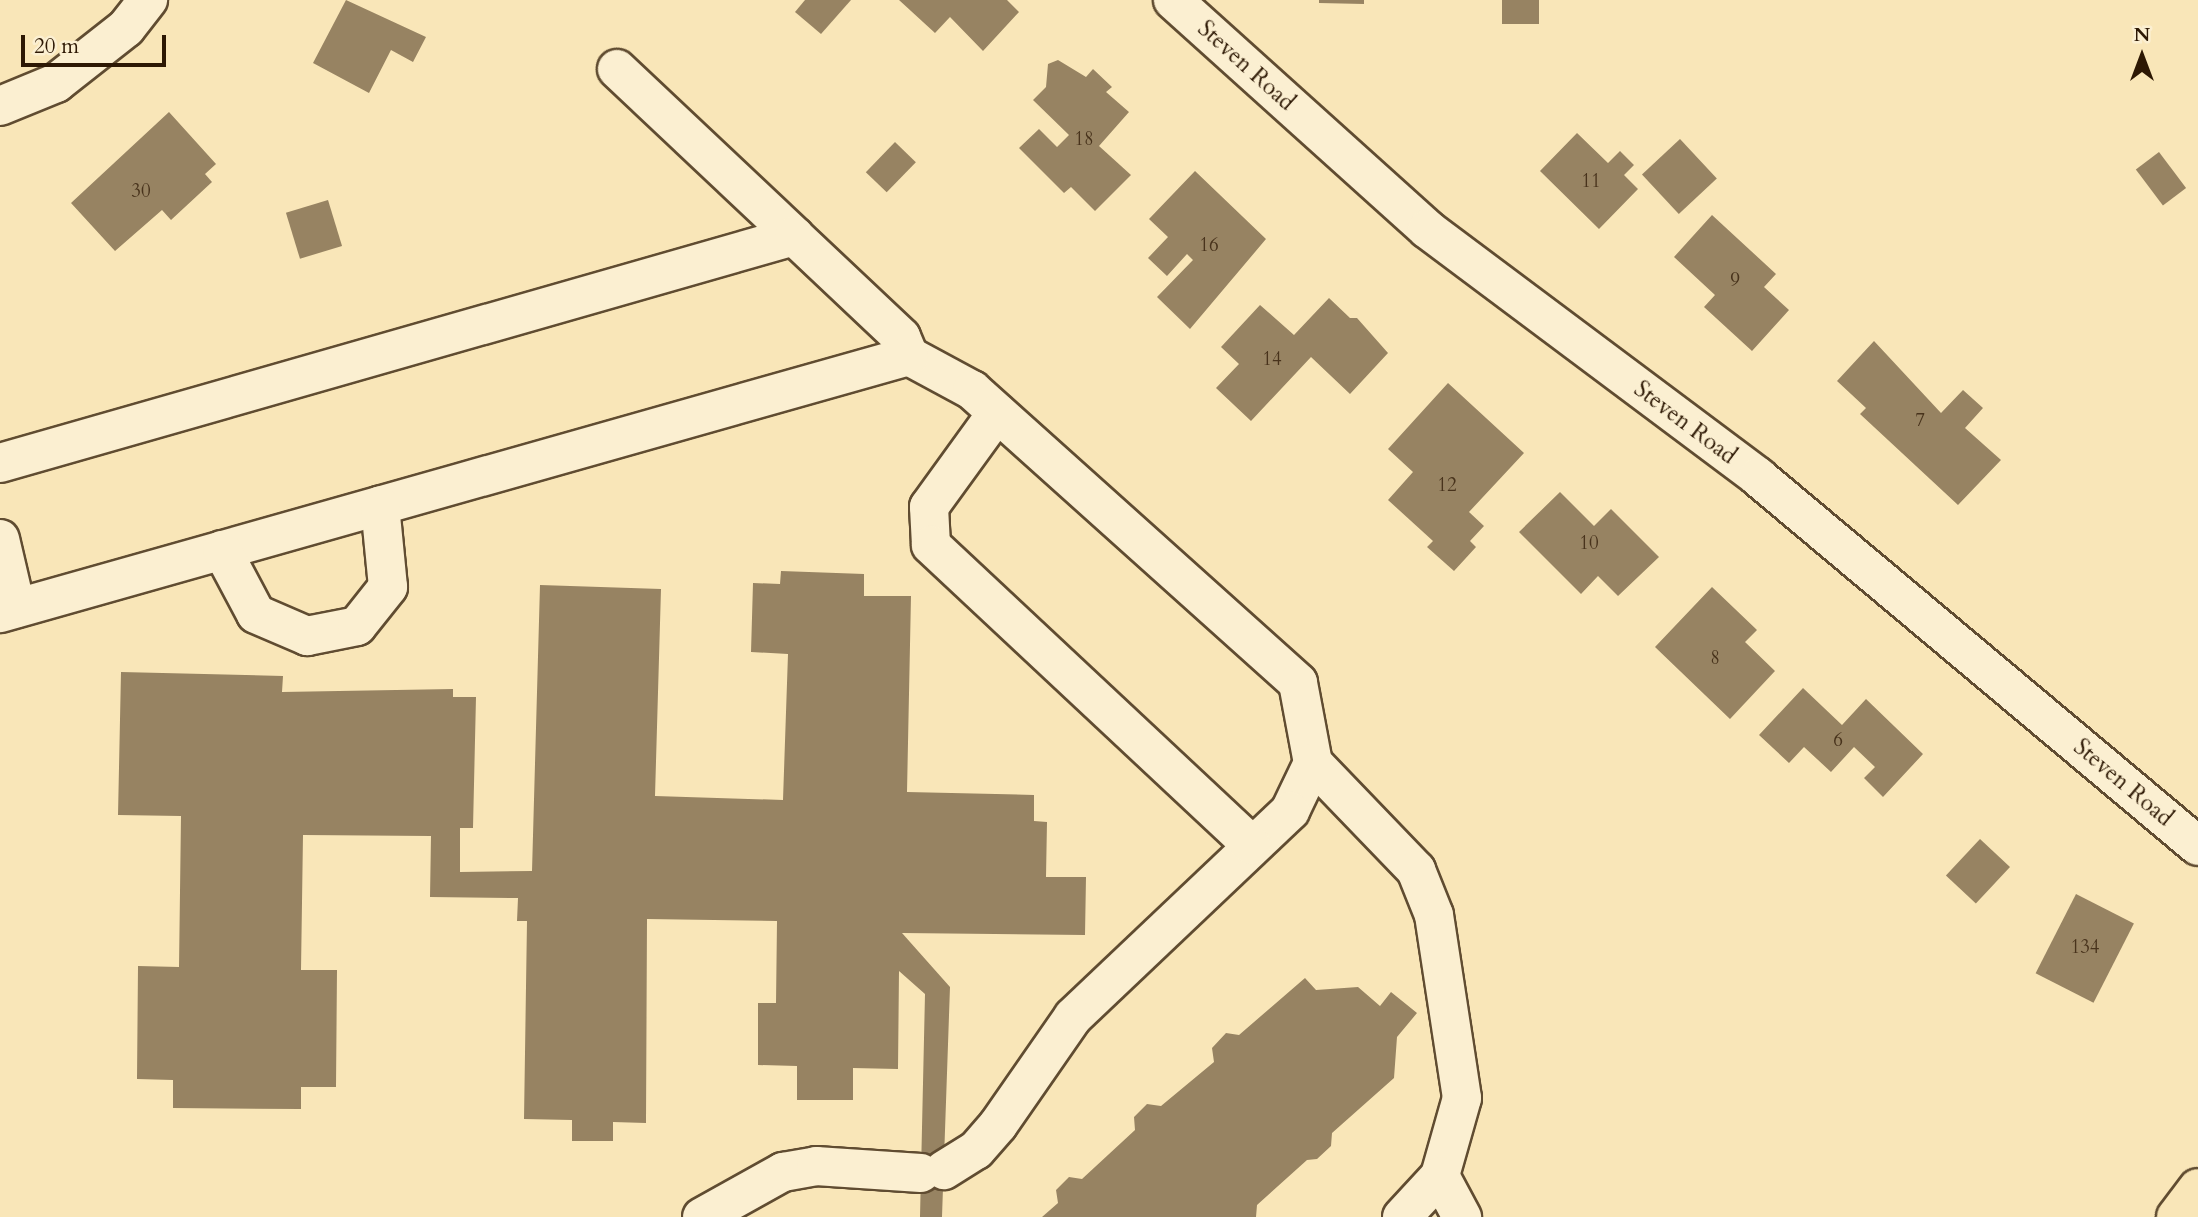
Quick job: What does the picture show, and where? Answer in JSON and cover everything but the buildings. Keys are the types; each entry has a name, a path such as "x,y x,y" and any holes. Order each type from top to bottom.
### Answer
{"main road":[{"path":"2176,1217 2198,1188"}],"street":[{"path":"0,106 56,83 126,29 148,0"},
{"name":"Steven Road","path":"1173,0 1427,229 1758,477 2198,846"},
{"path":"617,69 901,337 909,356 972,390 1298,683 1313,763 1416,870 1434,915 1462,1098 1440,1176 1402,1217"},
{"path":"0,463 794,236"},
{"path":"0,538 8,611 909,356"},
{"path":"997,413 929,508 931,545 1252,845"},
{"path":"222,550 256,614 307,636 356,626 388,587 380,505"},
{"path":"702,1217 783,1172 816,1166 932,1171 976,1150 998,1125 1073,1017 1290,811 1313,763"},
{"path":"1440,1176 1462,1217"}]}
